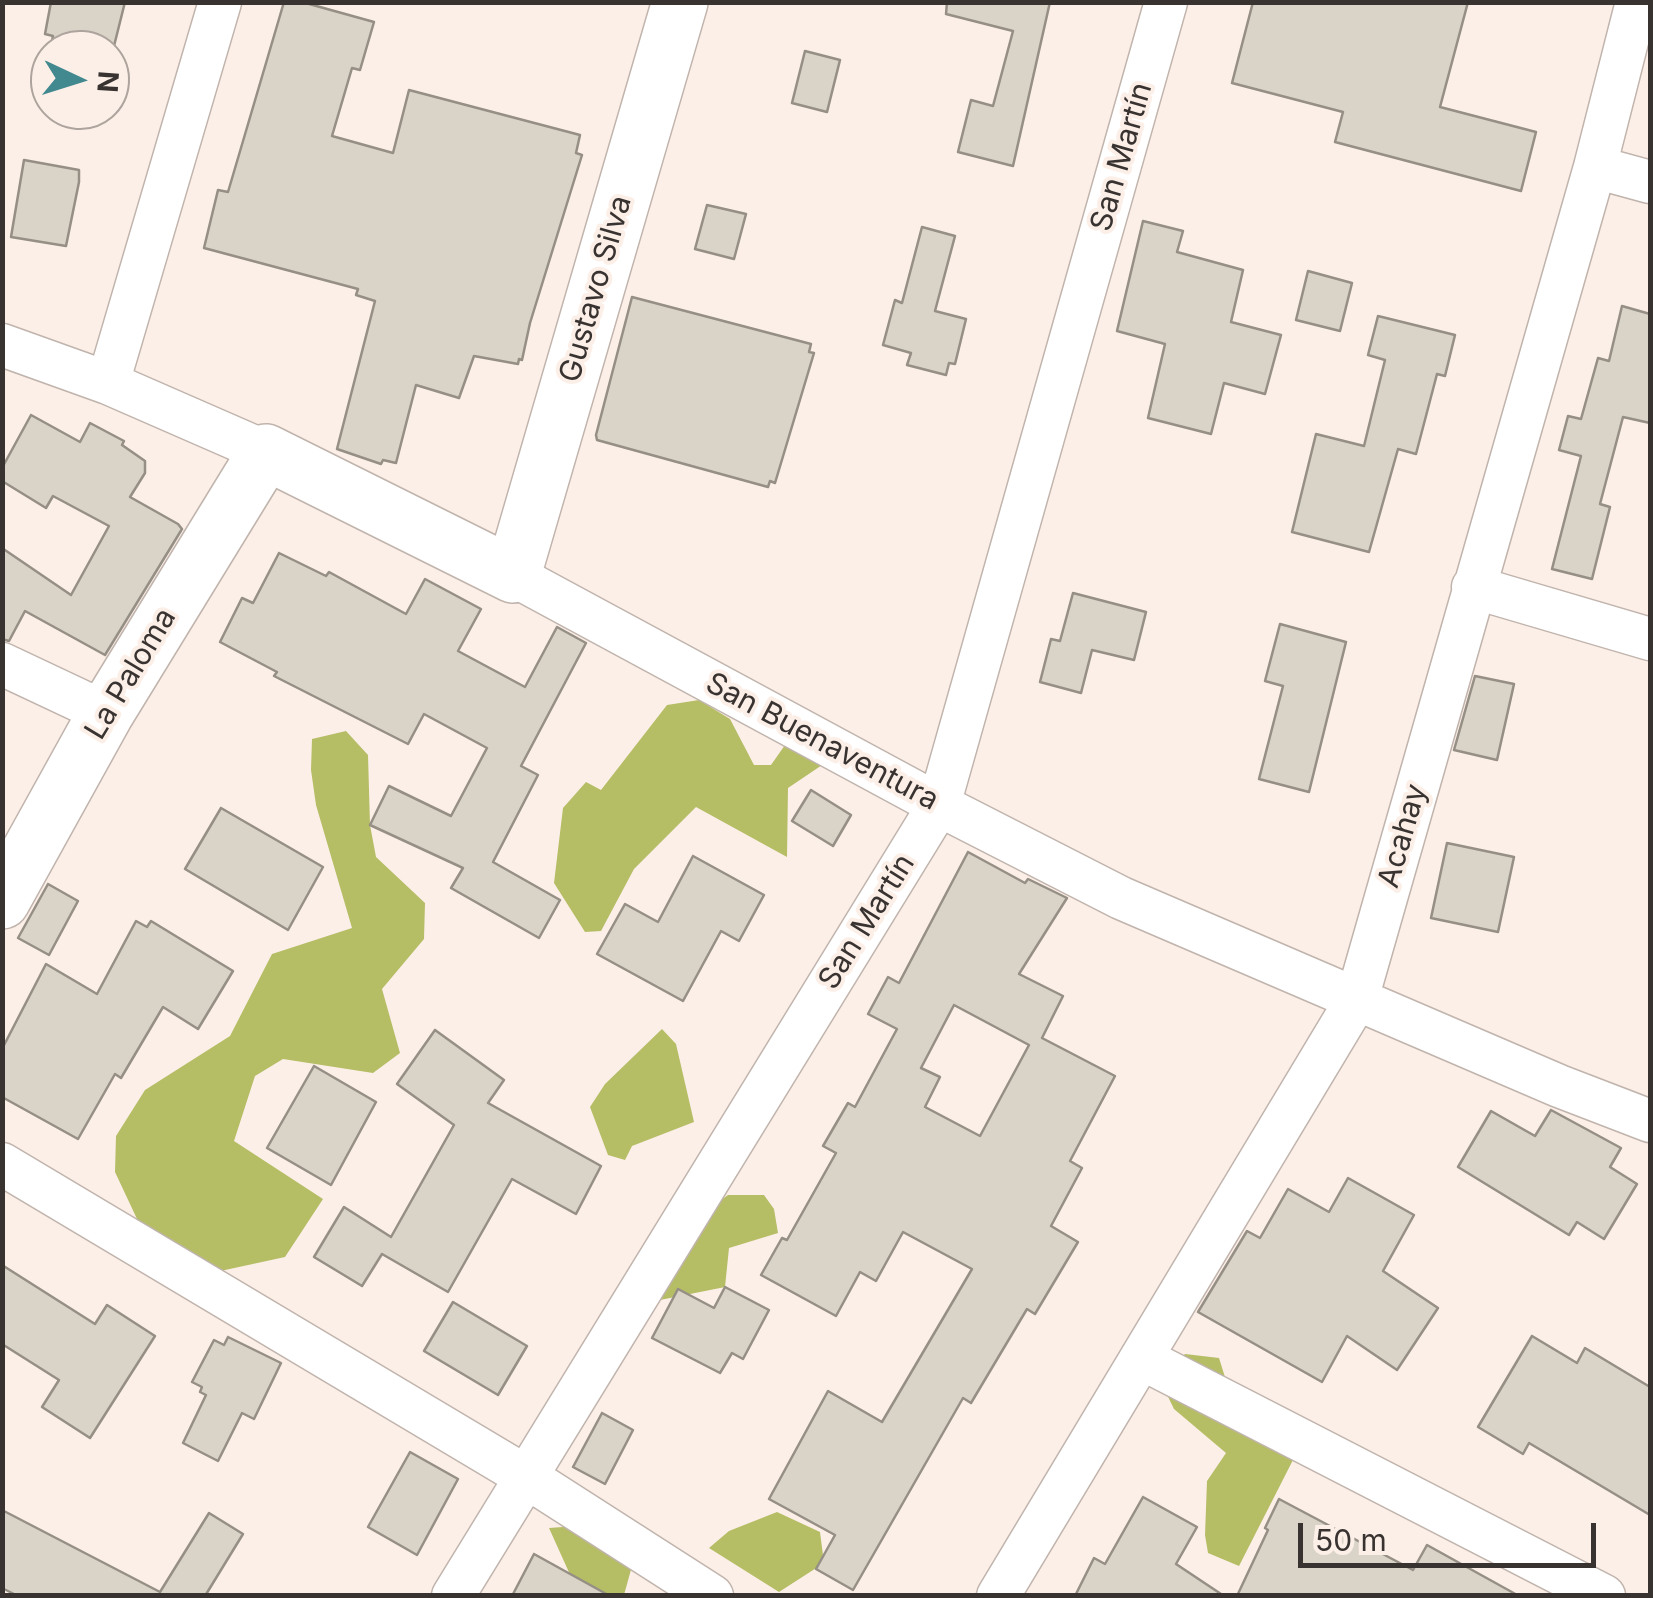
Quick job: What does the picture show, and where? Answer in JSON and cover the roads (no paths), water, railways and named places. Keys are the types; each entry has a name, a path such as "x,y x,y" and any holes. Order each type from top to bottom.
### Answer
{"street":[{"path":"108,383 220,2"},
{"name":"Gustavo Silva","path":"513,575 680,2"},
{"name":"San Martín","path":"453,1596 939,805 1166,2"},
{"name":"Acahay","path":"998,1596 1358,999 1595,167 1637,2"},
{"path":"1595,167 1650,182"},
{"name":"San Buenaventura","path":"2,345 108,383 266,452 513,575 939,805 1121,898 1560,1086 1650,1120"},
{"name":"La Paloma","path":"2,900 106,713 266,452"},
{"path":"1473,587 1650,639"},
{"path":"2,664 106,713"},
{"path":"2,1164 525,1476 712,1596"},
{"path":"1141,1358 1604,1596"}]}
